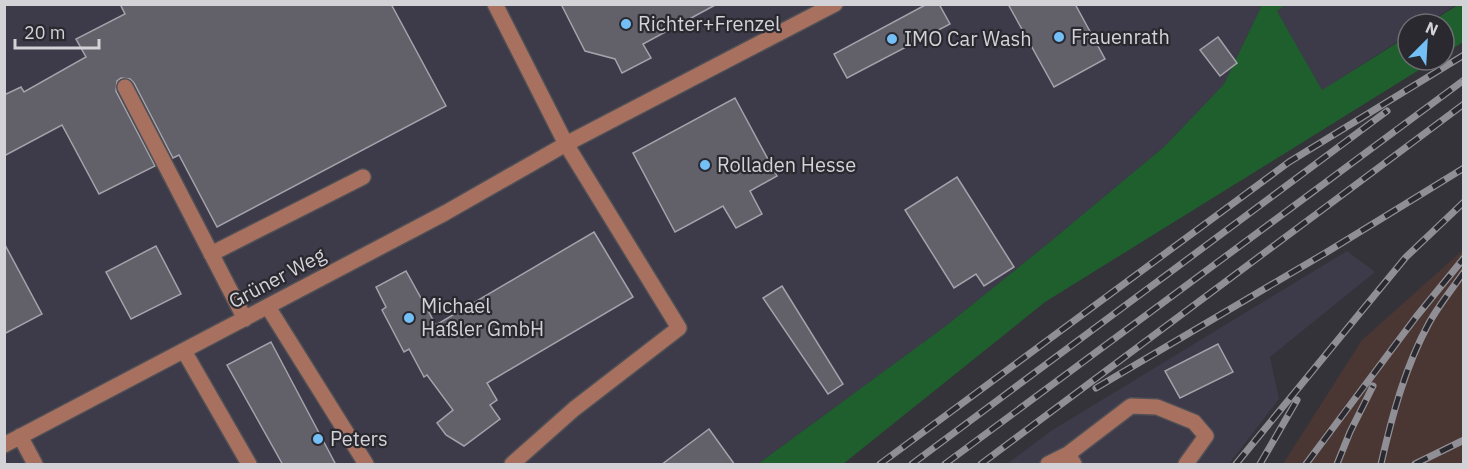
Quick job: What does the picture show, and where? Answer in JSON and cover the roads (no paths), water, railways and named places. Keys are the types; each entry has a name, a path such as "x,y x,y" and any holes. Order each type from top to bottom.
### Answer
{"street":[{"path":"495,4 566,144 679,328 574,409 512,465"},
{"name":"Grüner Weg","path":"4,445 445,213 566,144 835,4"},
{"path":"125,87 245,319"},
{"path":"211,254 363,177"},
{"path":"267,307 366,465"},
{"path":"184,351 249,465"},
{"path":"1048,465 1071,459 1131,406 1157,407 1194,422 1206,436 1186,465"},
{"path":"20,436 36,465"}],"railway":[{"path":"880,464 1289,162 1464,55"},
{"path":"945,464 1464,80"},
{"path":"981,464 1464,104"},
{"path":"912,464 1387,111"},
{"path":"1096,388 1327,252 1464,168"},
{"path":"1236,464 1406,257 1464,202"},
{"path":"1306,464 1416,317 1464,258"},
{"path":"1381,464 1406,374 1420,340 1441,303 1464,272"},
{"path":"1337,464 1373,386"},
{"path":"1260,464 1297,400"},
{"path":"1415,464 1464,440"}],"place":[{"name":"Richter+Frenzel","path":"626,24"},
{"name":"Frauenrath","path":"1059,37"},
{"name":"IMO Car Wash","path":"892,39"},
{"name":"Rolladen Hesse","path":"705,165"},
{"name":"Michael Haßler GmbH","path":"409,318"},
{"name":"Peters","path":"318,439"}]}
